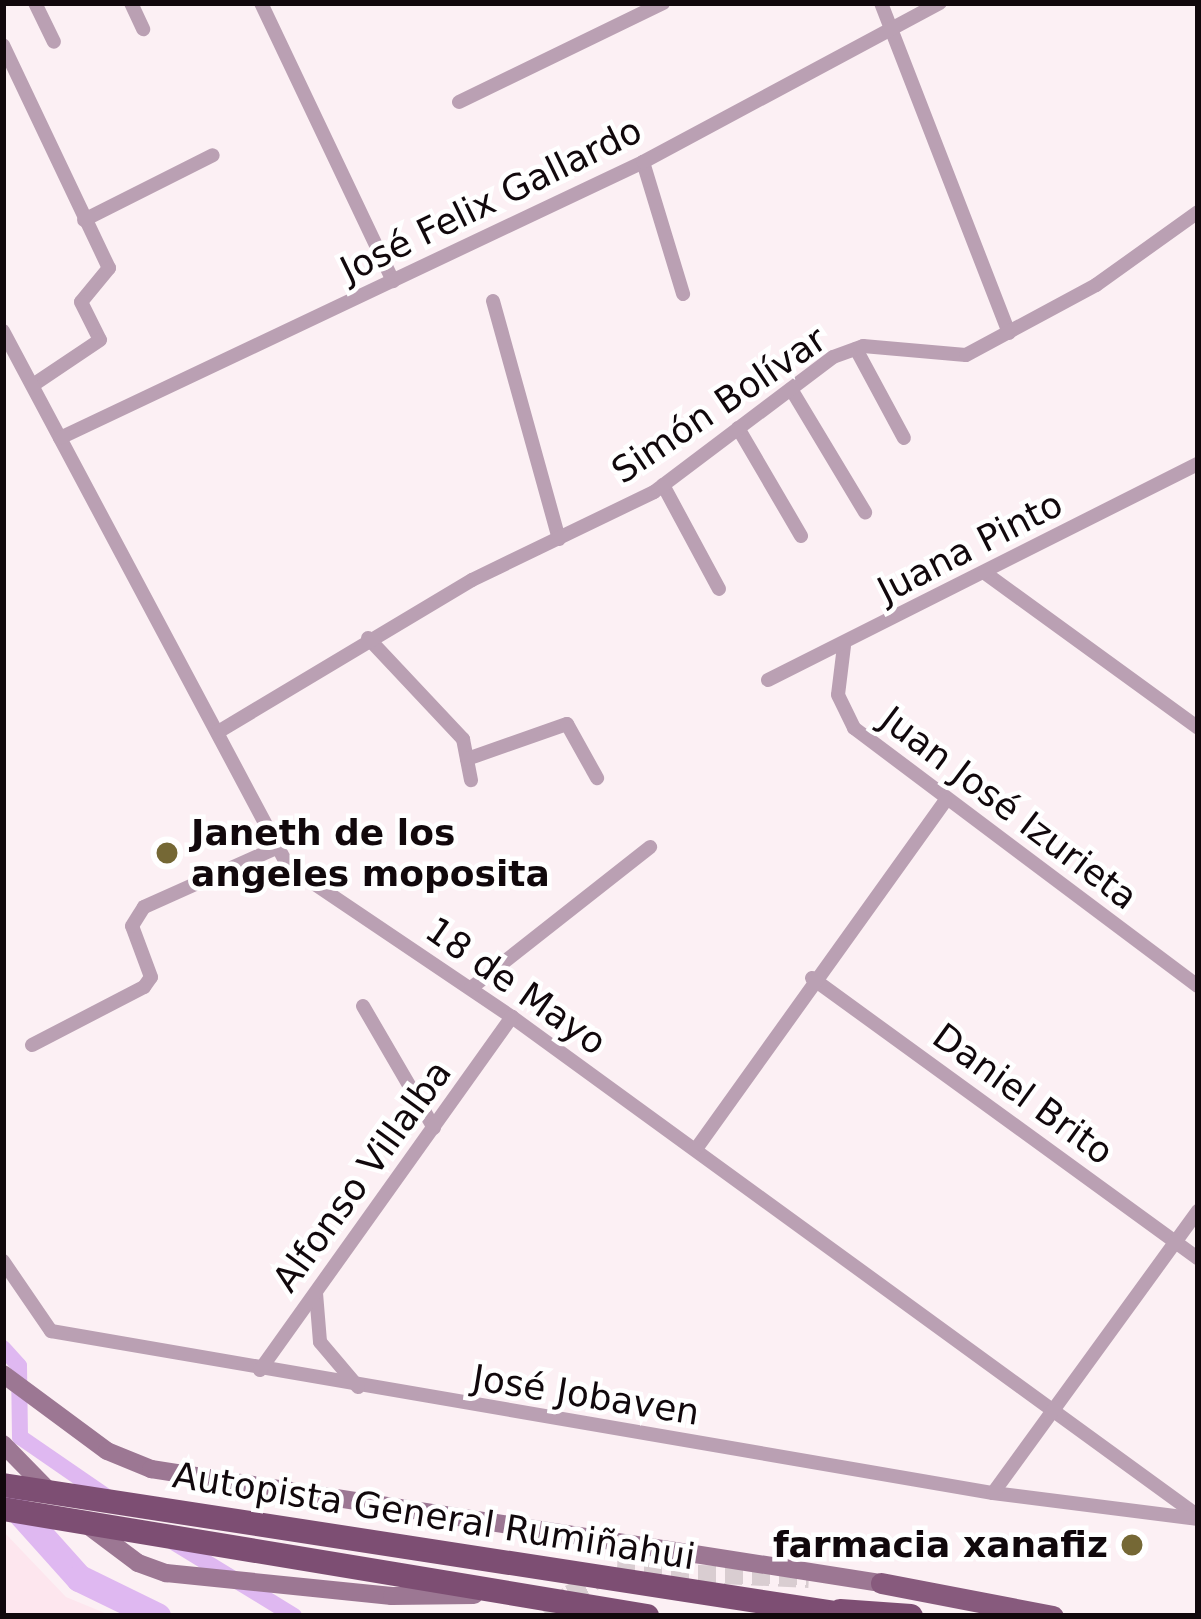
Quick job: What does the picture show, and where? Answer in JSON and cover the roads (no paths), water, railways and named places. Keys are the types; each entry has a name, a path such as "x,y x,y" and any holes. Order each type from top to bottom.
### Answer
{"highway":[{"name":"Autopista General Rumiñahui","path":"3,1485 509,1593 647,1616"},
{"name":"Autopista General Rumiñahui","path":"3,1509 854,1616"},
{"path":"820,1610 911,1616"}],"main road":[{"path":"3,1374 106,1451 151,1469 872,1582 1053,1616"},
{"path":"8,1450 113,1547 138,1563 200,1577 392,1596 509,1593"}],"street":[{"path":"35,3 54,42"},
{"path":"131,3 143,29"},
{"path":"261,3 393,281"},
{"path":"459,102 663,3"},
{"path":"880,3 1009,333"},
{"name":"José Felix Gallardo","path":"60,438 644,162 940,3"},
{"path":"3,46 110,268 81,302 100,340 33,386"},
{"path":"84,220 213,154"},
{"path":"644,162 683,294"},
{"name":"Simón Bolívar","path":"218,732 368,638 663,485 791,389 856,349 965,355 1096,285 1198,212"},
{"path":"493,302 559,539"},
{"name":"18 de Mayo","path":"3,331 275,848 302,879 512,1017 1198,1518"},
{"path":"856,349 904,438"},
{"path":"791,389 865,512"},
{"path":"739,428 801,536"},
{"name":"Juana Pinto","path":"768,680 844,646 1198,464"},
{"path":"663,485 719,589"},
{"path":"986,573 1198,728"},
{"path":"368,638 463,739 471,780"},
{"name":"Juan José Izurieta","path":"844,646 838,694 844,714 944,802 1198,986"},
{"path":"467,759 567,724 597,778"},
{"path":"696,1149 812,978 944,802"},
{"path":"32,1045 144,987 151,977 132,926 144,908 275,848"},
{"path":"471,988 650,848"},
{"name":"Daniel Brito","path":"812,978 1198,1258"},
{"path":"363,1006 434,1128"},
{"name":"Alfonso Villalba","path":"260,1370 512,1017"},
{"path":"993,1493 1198,1210"},
{"name":"José Jobaven","path":"3,1261 46,1329 358,1387 993,1493 1198,1518"},
{"path":"316,1290 320,1342 358,1387"}],"waterway":[{"path":"3,1348 19,1366 20,1437 107,1497"},
{"path":"9,1500 79,1578 157,1616"},
{"path":"173,1542 294,1616"}],"tunnel":[{"path":"548,1616 569,1594 617,1570 809,1579"}],"place":[{"name":"Janeth de los angeles moposita","path":"167,853"},
{"name":"farmacia xanafiz","path":"1132,1545"}]}
